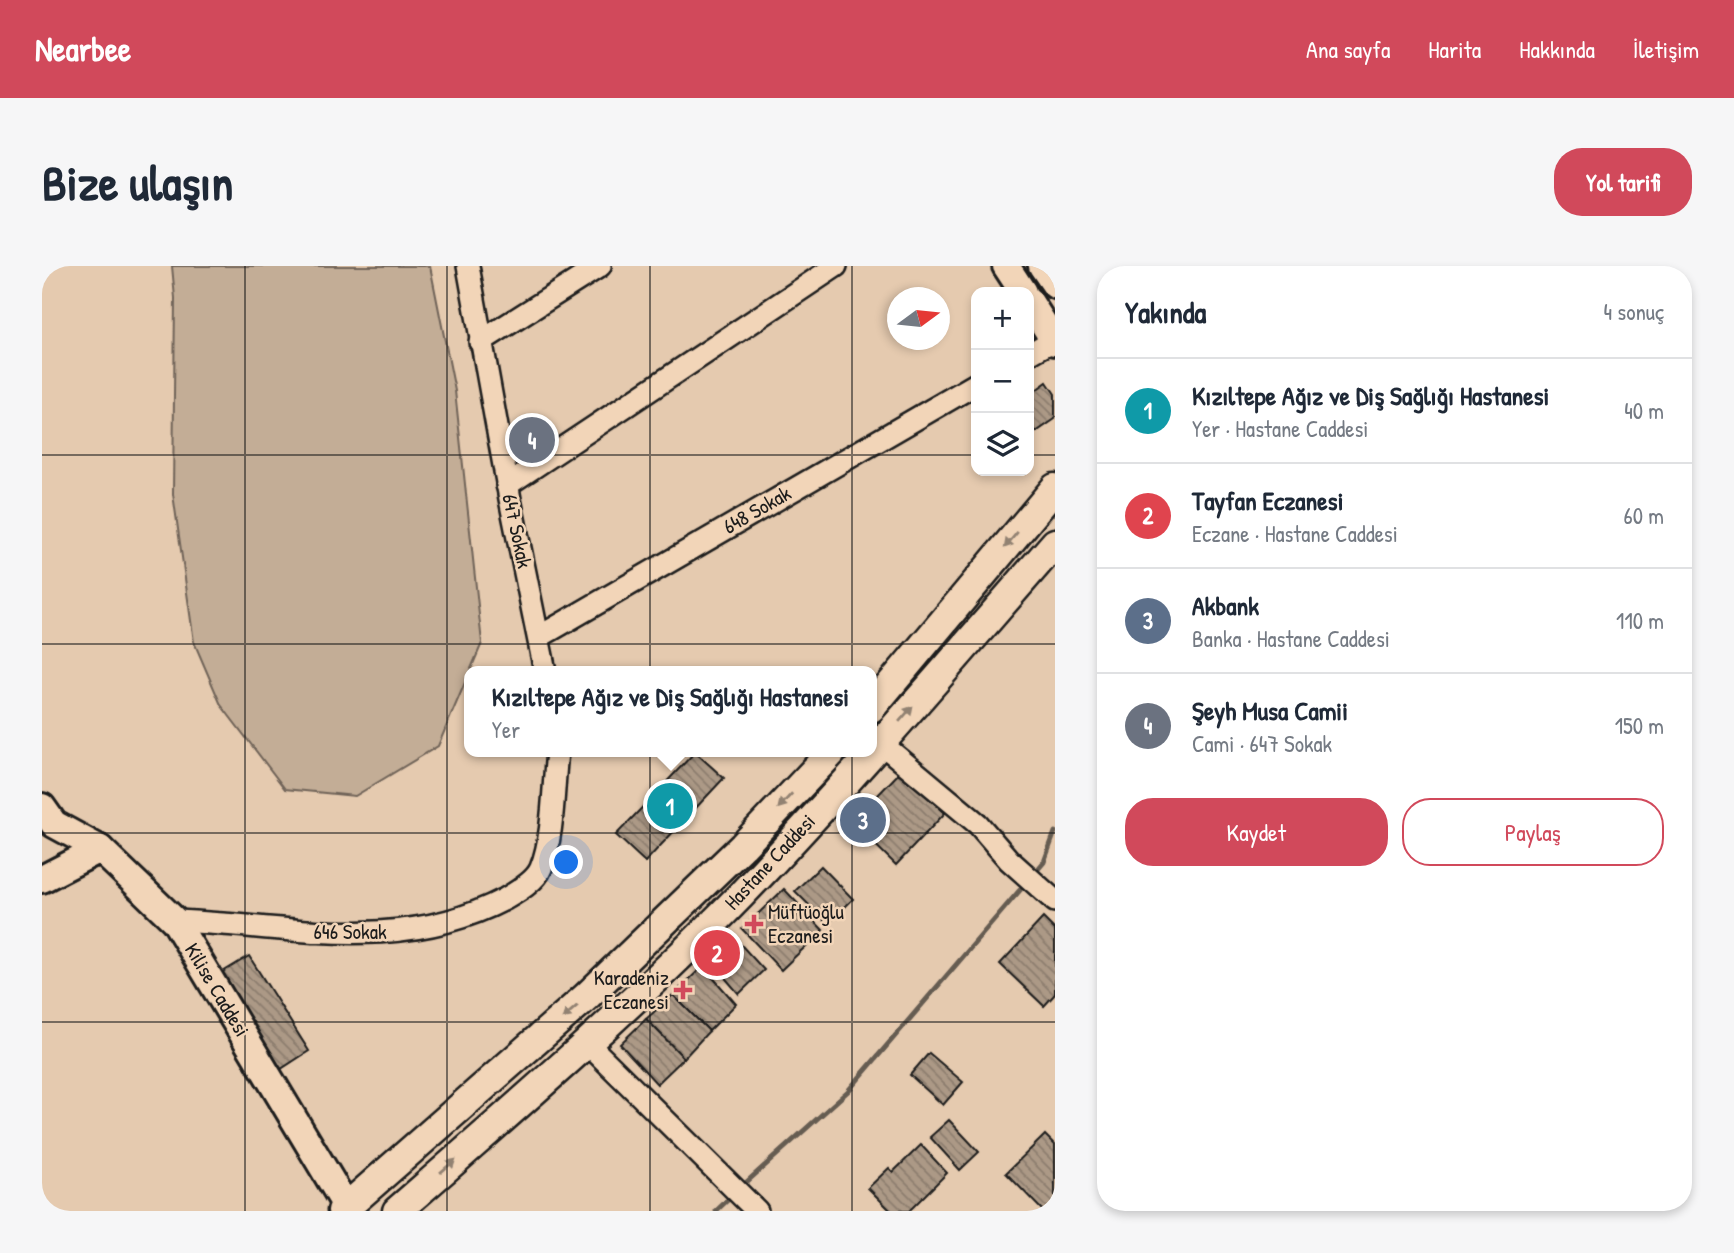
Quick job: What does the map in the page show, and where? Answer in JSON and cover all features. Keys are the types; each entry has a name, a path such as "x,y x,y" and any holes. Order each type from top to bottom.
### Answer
{"main road":[{"path":"877,701 1055,488"},
{"name":"Hastane Caddesi","path":"877,738 1055,543"},
{"name":"Hastane Caddesi","path":"346,1209 586,997 743,846 827,757"},
{"name":"Hastane Caddesi","path":"397,1211 588,1044 742,894 860,757"},
{"path":"743,846 765,866"}],"street":[{"name":"647 Sokak","path":"468,266 507,485 544,666"},
{"path":"480,342 600,266"},
{"path":"507,485 836,266"},
{"path":"1006,266 1020,287"},
{"path":"1042,266 1055,285"},
{"path":"1034,309 1054,341 1034,352"},
{"name":"648 Sokak","path":"539,637 971,387"},
{"path":"877,740 978,824 1009,860 1055,901"},
{"name":"646 Sokak","path":"175,921 230,923 319,934 396,932 473,915 519,891 541,870 556,757"},
{"name":"Kilise Caddesi","path":"46,821 100,849 175,921 346,1209"},
{"path":"42,878 100,849"},
{"path":"588,1044 757,1211"}],"shaded area":[{"path":"172,266 430,266 455,391 482,643 472,666 464,666 464,685 438,746 355,796 285,789 221,705 194,642 173,494 175,298"}],"building":[{"path":"1047,382 1055,394 1055,419 1036,432 1034,429 1034,391"},
{"path":"542,421 548,455 522,460 515,426"},
{"path":"690,757 701,757 724,778 645,862 616,835"},
{"path":"901,771 945,813 896,865 852,822"},
{"path":"821,866 853,899 828,924 795,891"},
{"path":"784,889 823,930 781,970 742,929"},
{"path":"1043,918 1055,930 1055,994 1044,1006 1000,964"},
{"path":"731,934 764,970 739,994 708,958"},
{"path":"249,956 309,1051 281,1069 221,973"},
{"path":"703,966 736,1004 709,1031 673,995"},
{"path":"673,995 709,1031 684,1058 646,1019"},
{"path":"646,1019 684,1058 657,1084 620,1044"},
{"path":"929,1053 963,1082 943,1105 910,1075"},
{"path":"949,1120 979,1152 960,1170 930,1137"},
{"path":"1045,1135 1055,1145 1055,1211 1043,1211 1006,1173"},
{"path":"921,1145 947,1173 909,1211 891,1211 868,1188 889,1168 893,1172"}],"waterway":[{"path":"1032,876 1044,862 1055,832"},
{"path":"741,1187 848,1091 1026,883"},
{"path":"716,1211 734,1194"}],"place":[{"name":"Şeyh Musa Camii","path":"532,440"},
{"name":"Kızıltepe Ağız ve Diş Sağlığı Hastanesi","path":"670,806"},
{"name":"Akbank","path":"863,820"},
{"name":"Müftüoğlu Eczanesi","path":"754,924"},
{"name":"Tayfan Eczanesi","path":"717,953"},
{"name":"Karadeniz Eczanesi","path":"683,990"}]}
